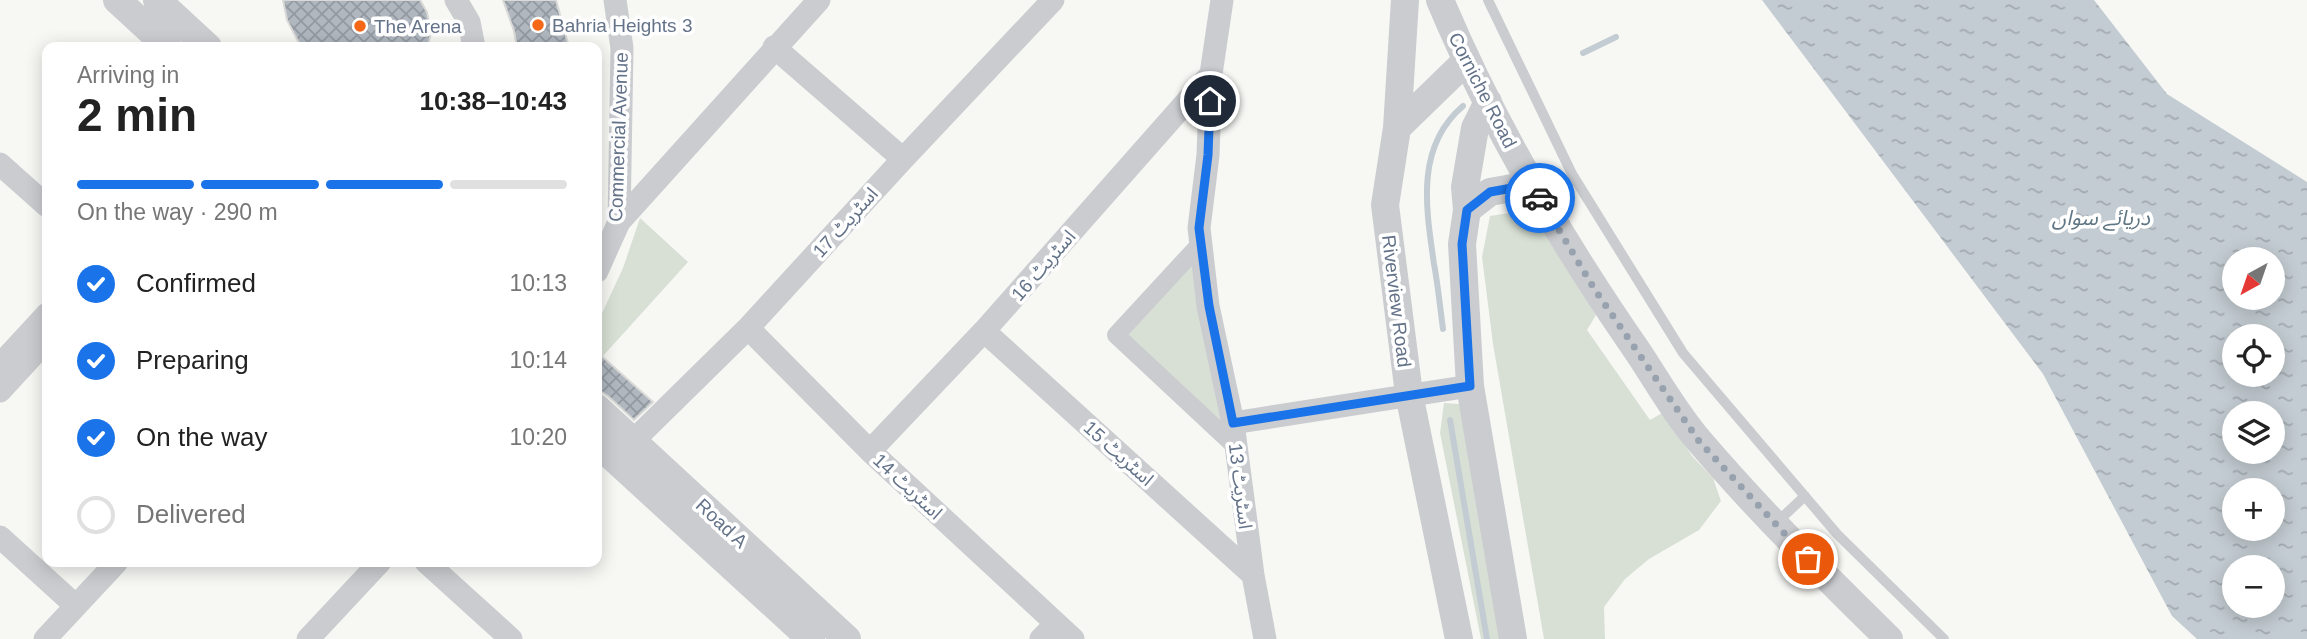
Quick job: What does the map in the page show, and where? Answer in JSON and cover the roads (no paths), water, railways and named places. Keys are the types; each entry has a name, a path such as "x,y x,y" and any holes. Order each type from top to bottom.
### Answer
{"street":[{"path":"117,0 163,42"},
{"path":"157,0 203,42"},
{"path":"456,0 469,22 473,42"},
{"name":"Commercial Avenue","path":"602,260 619,222 622,48 615,0"},
{"path":"619,222 819,0"},
{"name":"اسٹریٹ 17","path":"633,441 748,328 1053,0"},
{"name":"اسٹریٹ 13","path":"1222,0 1211,74 1208,155 1199,228 1209,306 1233,423 1253,575 1265,639"},
{"name":"Riverview Road","path":"1405,0 1397,128 1385,205 1409,394 1458,639"},
{"name":"Corniche Road","path":"1440,0 1466,61 1538,197 1595,290 1699,441 1775,524 1889,639"},
{"path":"774,47 903,159"},
{"path":"1397,128 1466,61"},
{"name":"اسٹریٹ 16","path":"870,451 984,331 1211,74"},
{"path":"1488,102 1475,128 1465,187 1467,210 1462,244 1470,386 1513,639"},
{"path":"0,164 42,202"},
{"path":"1467,210 1490,192 1523,186 1538,197"},
{"path":"1201,243 1116,335 1237,449"},
{"path":"0,365 42,319"},
{"name":"اسٹریٹ 14","path":"748,328 1056,634"},
{"name":"اسٹریٹ 15","path":"984,331 1253,575"},
{"path":"0,391 42,345"},
{"path":"1233,423 1470,386"},
{"name":"Road A","path":"602,413 847,639"},
{"name":"Road A","path":"602,448 802,636"},
{"path":"0,537 76,606"},
{"path":"45,639 112,567"},
{"path":"308,639 375,567"},
{"path":"432,567 511,639"}],"lane":[{"path":"1488,0 1572,174 1683,353 1837,534 1944,639"},
{"path":"1775,524 1805,496"}],"water":[{"name":"دریائے سواں","path":"1762,0 2094,0 2167,94 2307,182 2307,639 2197,639 2172,616 2043,374"}],"waterway":[{"path":"1583,53 1616,37"},
{"path":"1443,329 1428,221 1428,179 1437,140 1448,122 1463,106"},
{"path":"1450,420 1487,639"}],"place":[{"name":"Bahria Heights 3","path":"538,25"},
{"name":"The Arena","path":"360,26"}]}
